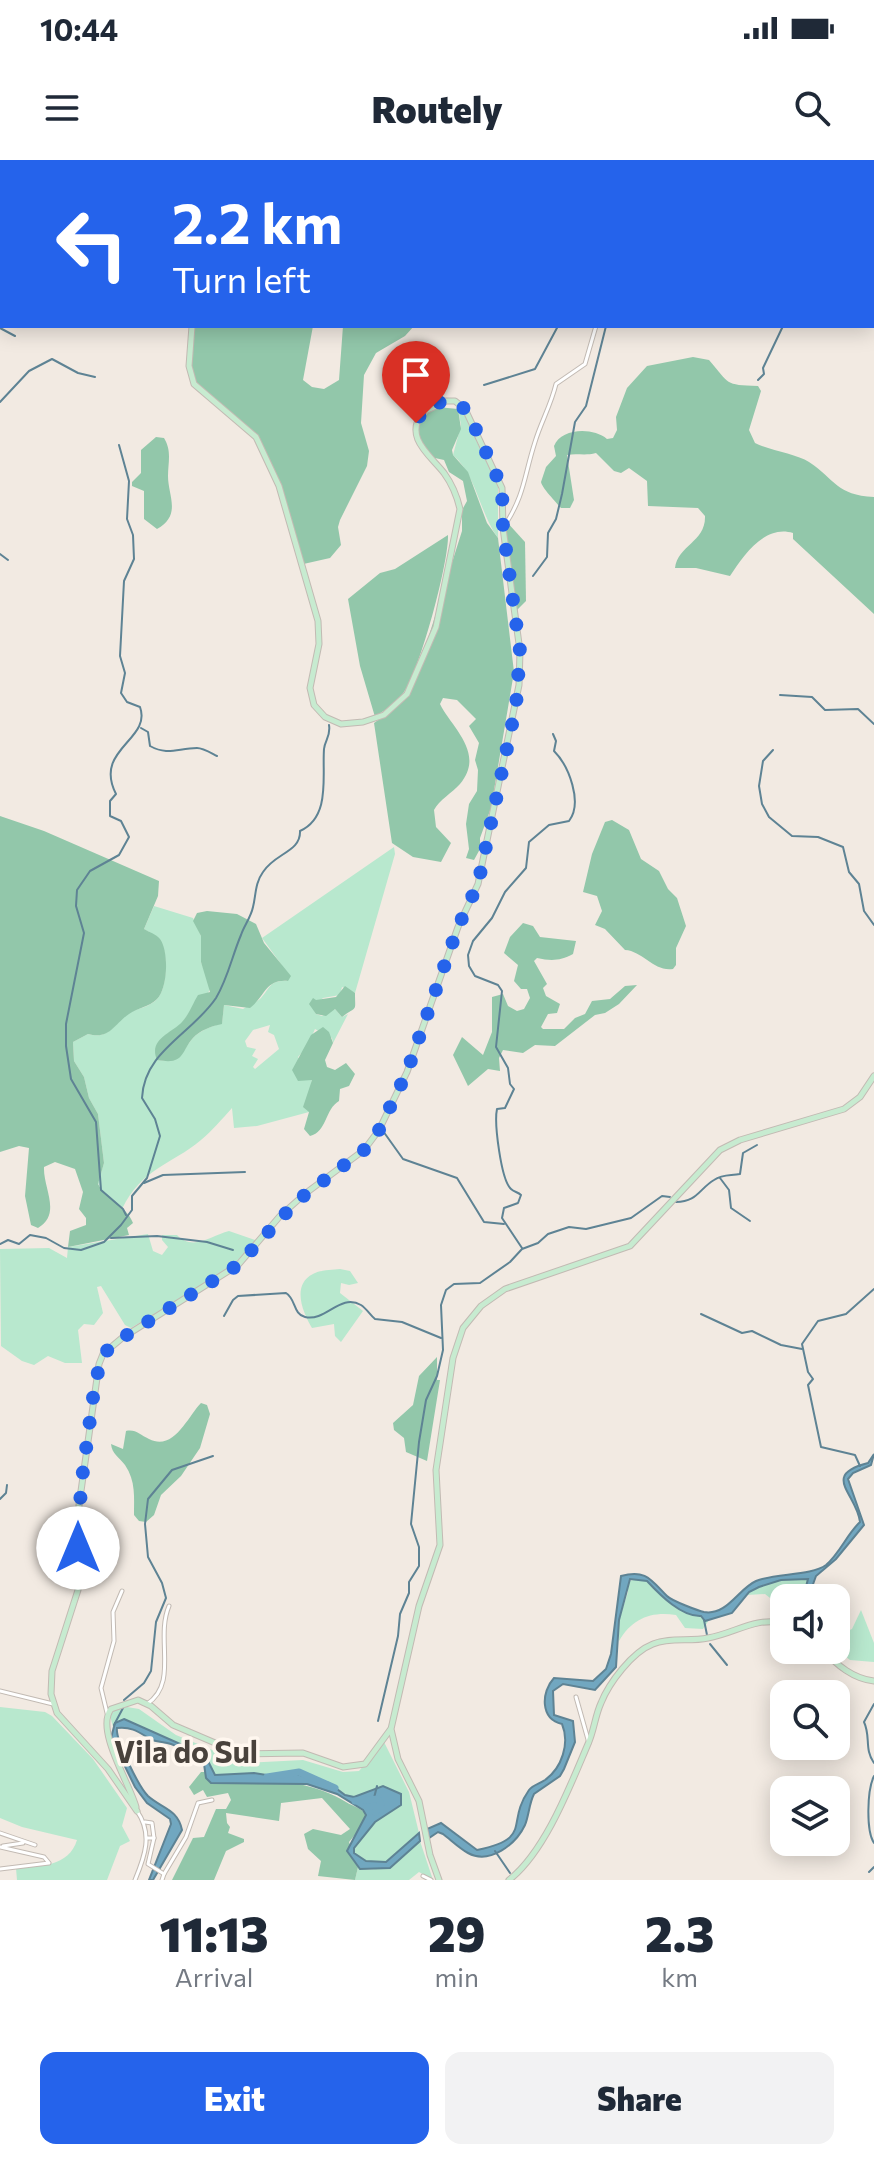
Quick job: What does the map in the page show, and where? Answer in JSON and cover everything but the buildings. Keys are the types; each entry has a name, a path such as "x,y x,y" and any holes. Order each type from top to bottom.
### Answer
{"street":[{"path":"135,1880 146,1850 145,1822 108,1769 57,1713 53,1704 52,1671 78,1590 80,1496 95,1383 103,1354 122,1338 238,1265 288,1208 360,1155 379,1130 407,1072 458,927 478,884 516,706 520,651 503,528 501,482 468,412 451,400 427,409 416,423 416,438 443,473 456,494 460,509 430,645 407,694 391,710 374,719 349,725 325,717 314,705 310,688 319,644 318,621 279,486 259,440 194,384 189,366 192,328"},
{"path":"503,528 522,497 534,444 549,412 556,384 561,377 585,364 595,328"},
{"path":"107,1713 130,1701 147,1704 173,1725 231,1751 253,1756 303,1753 343,1767 365,1764 391,1729 419,1606 440,1545 436,1470 453,1358 463,1328 472,1316 505,1289 630,1246 717,1151 740,1140 844,1109 860,1097 874,1076"},
{"path":"122,1591 113,1612 114,1641 101,1688 115,1759 130,1787 137,1811"},
{"path":"147,1704 162,1689 165,1676 163,1624 169,1606"},
{"path":"509,1880 525,1866 537,1846 589,1743 601,1702 631,1660 659,1642 705,1639 751,1622 770,1623"},
{"path":"841,1664 864,1680 874,1681"},
{"path":"0,1691 53,1704"},
{"path":"576,1697 589,1743"},
{"path":"391,1729 398,1759 419,1801 428,1845 440,1879"},
{"path":"162,1880 162,1873 186,1837 198,1803 212,1800"},
{"path":"145,1822 154,1825 148,1862 162,1873"},
{"path":"0,1833 35,1845"},
{"path":"147,1838 154,1838"},
{"path":"0,1847 27,1842"},
{"path":"0,1847 44,1857 49,1863 0,1869"},
{"path":"423,1876 431,1880"}],"green space":[{"path":"194,328 313,328 303,380 312,387 324,389 339,380 343,328 412,328 405,336 376,353 364,375 361,423 369,451 367,466 340,520 341,545 330,558 299,565 278,489 254,437 195,386 189,356"},
{"path":"693,357 709,360 733,384 758,386 761,391 749,430 755,443 804,459 844,490 874,497 874,614 793,539 793,533 783,531 764,537 748,551 730,576 696,568 675,568 681,554 701,532 705,516 698,508 648,506 647,481 629,468 621,473 614,471 596,453 567,455 574,500 570,508 561,508 544,488 541,482 546,467 556,456 554,446 558,440 578,431 613,438 617,430 616,417 627,388 647,366"},
{"path":"437,407 458,409 461,429 452,450 453,455 468,472 487,523 498,538 514,672 491,808 474,860 466,858 469,849 466,824 469,804 477,791 475,760 479,743 469,726 476,719 457,700 443,698 440,704 464,741 469,762 460,784 434,810 436,827 451,843 441,862 413,857 392,843 374,723 398,706 413,686 462,531 462,510 467,501 463,481 449,472 444,460 426,456 418,442 420,423"},
{"path":"458,409 465,416 498,487 498,538 473,484 453,455 461,425"},
{"path":"156,437 164,438 168,447 172,505 169,518 157,529 144,519 144,491 132,486 141,473 141,450"},
{"path":"506,521 525,542 526,601 515,612 504,524"},
{"path":"448,535 444,568 411,680 398,699 375,717 360,666 348,599 380,573 395,569"},
{"path":"0,816 44,831 159,881 158,896 144,929 160,939 165,952 165,978 161,994 154,1002 129,1014 107,1033 88,1034 73,1042 74,1061 84,1077 89,1098 98,1114 104,1163 98,1184 130,1217 133,1223 127,1228 129,1235 68,1247 70,1231 86,1225 86,1218 79,1209 83,1192 75,1169 55,1162 44,1167 50,1200 49,1216 38,1228 31,1225 25,1196 29,1148 19,1146 0,1152"},
{"path":"612,820 629,830 641,859 659,871 668,889 677,898 686,926 676,948 676,965 673,969 660,967 625,950 605,929 595,925 602,911 597,896 583,892 592,854 605,822"},
{"path":"394,847 395,854 355,993 342,987 340,995 323,998 313,1008 316,1014 322,1016 335,1009 342,1017 348,1014 333,1043 332,1038 315,1029 307,1047 298,1057 308,1079 312,1079 309,1112 257,1126 234,1128 232,1108 201,1140 139,1184 122,1209 104,1196 98,1183 104,1163 98,1114 89,1098 84,1077 74,1061 73,1042 88,1034 107,1033 129,1013 151,1004 160,994 166,972 164,950 157,937 144,929 154,906 193,918 201,936 201,962 211,987 207,995 199,995 157,1060 176,1058 196,1035 222,1023 224,1005 243,1009 259,999 274,983 288,981 281,964 262,938","holes":["270,1025 268,1032 274,1035 279,1049 255,1069 253,1067 258,1059 252,1056 256,1049 247,1047 245,1041 253,1030"]},
{"path":"197,913 237,914 256,924 264,943 291,976 288,981 270,986 250,1008 224,1005 222,1024 196,1035 177,1059 157,1060 158,1042 182,1022 198,995 210,992 201,962 201,936 193,921"},
{"path":"523,923 533,926 540,937 576,941 573,954 555,960 537,958 534,961 547,984 543,988 546,996 560,1004 557,1013 548,1014 541,1027 543,1029 564,1029 575,1018 585,1014 592,1001 610,999 625,986 637,985 619,1004 595,1015 555,1046 535,1045 523,1053 503,1050 499,1058 500,1071 488,1069 468,1086 453,1055 462,1037 483,1055 492,1032 492,997 503,994 508,1006 517,1011 524,1009 530,998 527,989 521,989 514,981 518,965 504,953 510,937"},
{"path":"345,986 355,993 353,1009 342,1017 335,1009 326,1016 316,1014 309,1004 313,998 336,997"},
{"path":"323,1027 329,1032 333,1043 325,1060 327,1067 335,1070 346,1063 355,1074 349,1086 340,1089 339,1101 320,1130 310,1136 304,1129 309,1112 303,1107 312,1080 298,1081 292,1070 311,1035"},
{"path":"229,1231 255,1240 246,1252 217,1276 131,1328 125,1325 101,1286 97,1287 103,1313 94,1325 84,1324 78,1330 82,1363 65,1363 48,1356 34,1365 22,1361 1,1346 0,1249 49,1248 67,1258 68,1247 148,1234 153,1251 162,1255 168,1247 162,1235 177,1235 183,1240 196,1242"},
{"path":"322,1271 350,1271 358,1283 341,1283 340,1293 363,1311 341,1342 335,1336 334,1324 312,1328 301,1300 302,1285 306,1279"},
{"path":"437,1357 437,1380 440,1380 427,1461 406,1452 404,1438 394,1430 393,1423 413,1405 419,1376"},
{"path":"201,1403 207,1405 210,1414 200,1448 181,1476 161,1495 154,1515 146,1522 139,1521 134,1515 131,1477 111,1444 123,1449 126,1431 158,1442 166,1441 180,1431"},
{"path":"639,1578 647,1581 670,1603 709,1620 703,1629 685,1628 676,1615 651,1615 636,1622 619,1641 619,1620 628,1592 627,1582"},
{"path":"809,1581 808,1584 770,1584 770,1598 765,1594 746,1595 766,1584"},
{"path":"861,1610 874,1643 874,1662 850,1660 852,1629"},
{"path":"0,1707 45,1712 52,1716 93,1759 127,1808 122,1826 130,1841 120,1846 107,1880 17,1880 16,1868 60,1860 73,1849 77,1840 22,1827 0,1818"},
{"path":"127,1707 139,1709 176,1735 244,1763 303,1760 343,1772 359,1771 384,1742 409,1792 419,1833 386,1862 366,1861 354,1853 354,1848 374,1822 397,1808 402,1795 383,1786 354,1797 345,1795 329,1783 293,1773 279,1777 254,1773 215,1775 205,1755 124,1719 113,1727 109,1712"},
{"path":"201,1772 205,1772 206,1778 278,1781 313,1788 362,1810 366,1815 364,1824 349,1842 358,1867 355,1880 318,1876 321,1861 308,1849 304,1834 313,1829 341,1835 350,1829 322,1798 281,1803 279,1821 226,1813 230,1827 228,1833 244,1839 244,1842 226,1851 214,1880 172,1880 193,1838 204,1837 216,1809 226,1809 231,1800 228,1793 207,1797 203,1790 194,1795 189,1787"},
{"path":"420,1841 433,1880 419,1872 409,1880 355,1880 358,1867 383,1867"}],"water":[{"path":"874,1454 871,1465 853,1473 848,1479 864,1525 836,1559 816,1576 813,1584 807,1584 808,1579 781,1580 759,1587 749,1592 732,1613 705,1621 701,1616 687,1613 672,1604 647,1581 630,1579 619,1620 616,1667 595,1690 563,1684 553,1691 554,1715 573,1721 575,1742 560,1776 534,1794 521,1832 501,1851 485,1856 468,1853 438,1832 429,1838 427,1829 441,1823 477,1850 495,1845 512,1835 529,1790 551,1775 565,1747 562,1724 546,1711 547,1690 554,1678 593,1681 606,1669 611,1654 621,1576 642,1575 674,1600 712,1612 726,1606 756,1581 819,1569 831,1560 860,1522 844,1480 846,1473 868,1463"},
{"path":"124,1719 205,1755 215,1775 254,1773 279,1777 293,1773 329,1783 345,1795 354,1797 383,1786 401,1794 401,1805 375,1822 354,1848 354,1853 366,1861 386,1862 419,1833 420,1841 390,1868 360,1869 347,1851 366,1815 337,1794 307,1784 211,1783 206,1778 204,1764 189,1752 152,1740 132,1729 117,1728 124,1752 144,1791 173,1813 182,1830 153,1880 149,1880 171,1824 170,1819 147,1803 135,1787 111,1738 115,1723"}],"waterway":[{"path":"0,328 15,336"},
{"path":"484,385 535,369 557,328"},
{"path":"533,576 547,557 548,533 556,519 575,422 586,406 606,328"},
{"path":"758,380 764,374 763,368 782,328"},
{"path":"0,402 29,371 52,359 78,373 95,377"},
{"path":"119,445 129,481 127,519 133,535 134,559 124,581 120,656 125,673 121,693 127,702 140,707 141,718 138,728 112,766 111,779 116,794 110,801 110,816 121,821 129,837 119,855 90,871 77,890 76,906 84,933 66,1024 66,1046 71,1079 96,1122 101,1190 126,1215"},
{"path":"0,554 8,560"},
{"path":"780,695 812,697 825,710 858,709 874,724"},
{"path":"0,1244 8,1240 19,1244 30,1235 46,1238 64,1248 81,1250 104,1242 132,1210 132,1196 147,1178 160,1136 155,1119 142,1098 145,1082 160,1055 216,998 251,914 260,876 296,844 300,831 317,816 323,795 324,749 329,725"},
{"path":"141,728 148,732 150,746 156,749 199,748 217,756"},
{"path":"522,1248 502,1218 504,1208 518,1203 521,1195 507,1184 497,1138 497,1109 505,1108 514,1089 510,1084 508,1068 496,1047 502,991 498,985 475,976 469,966 468,955 473,941 492,918 505,892 526,868 529,842 549,825 569,821 573,813 572,785 565,766 554,751 556,741 553,734"},
{"path":"773,750 763,761 759,786 762,804 769,817 792,836 818,837 843,847 849,872 859,884 864,911 874,925"},
{"path":"383,1131 403,1159 457,1178 484,1222 504,1224"},
{"path":"676,1202 693,1197 717,1178 740,1174 743,1153 757,1145"},
{"path":"144,1183 163,1175 245,1172"},
{"path":"720,1178 729,1190 731,1208 750,1221"},
{"path":"378,1721 398,1636 400,1614 409,1593 409,1582 419,1566 419,1547 411,1524 419,1442 426,1400 437,1376 443,1350 441,1305 446,1290 454,1284 480,1283 510,1262 522,1249 538,1243 548,1234 569,1227 586,1229 631,1218 662,1196 670,1197"},
{"path":"111,1238 157,1236 207,1242 233,1250"},
{"path":"860,1466 855,1455 821,1447 808,1385 813,1379 808,1372 802,1344 818,1321 846,1314 874,1289"},
{"path":"224,1316 238,1296 286,1293 298,1313 305,1317 320,1316 353,1302 375,1319 402,1322 441,1338"},
{"path":"701,1314 742,1333 752,1331 781,1345 802,1349"},
{"path":"124,1700 144,1683 151,1671 156,1622 166,1598 148,1557 145,1524 148,1499 172,1470 213,1456"},
{"path":"0,1499 6,1493 7,1485"},
{"path":"704,1620 707,1635"},
{"path":"710,1644 727,1665"},
{"path":"874,1704 864,1722 869,1753 874,1763"},
{"path":"114,1725 123,1708"},
{"path":"267,1777 299,1772 335,1788"},
{"path":"874,1776 868,1810 874,1843"},
{"path":"374,1798 377,1786"},
{"path":"355,1801 378,1799 381,1804 375,1812"},
{"path":"495,1851 510,1873"},
{"path":"869,1872 874,1867"}],"district":[{"name":"Vila do Sul","path":"186,1750"}],"route":[{"path":"78,1548 81,1486 95,1383 103,1354 122,1338 246,1259 280,1216 364,1150 379,1130 407,1072 458,927 478,884 519,685 520,651 503,528 502,488 480,435 468,412 458,403 451,400 438,403 423,412 416,423"}]}
